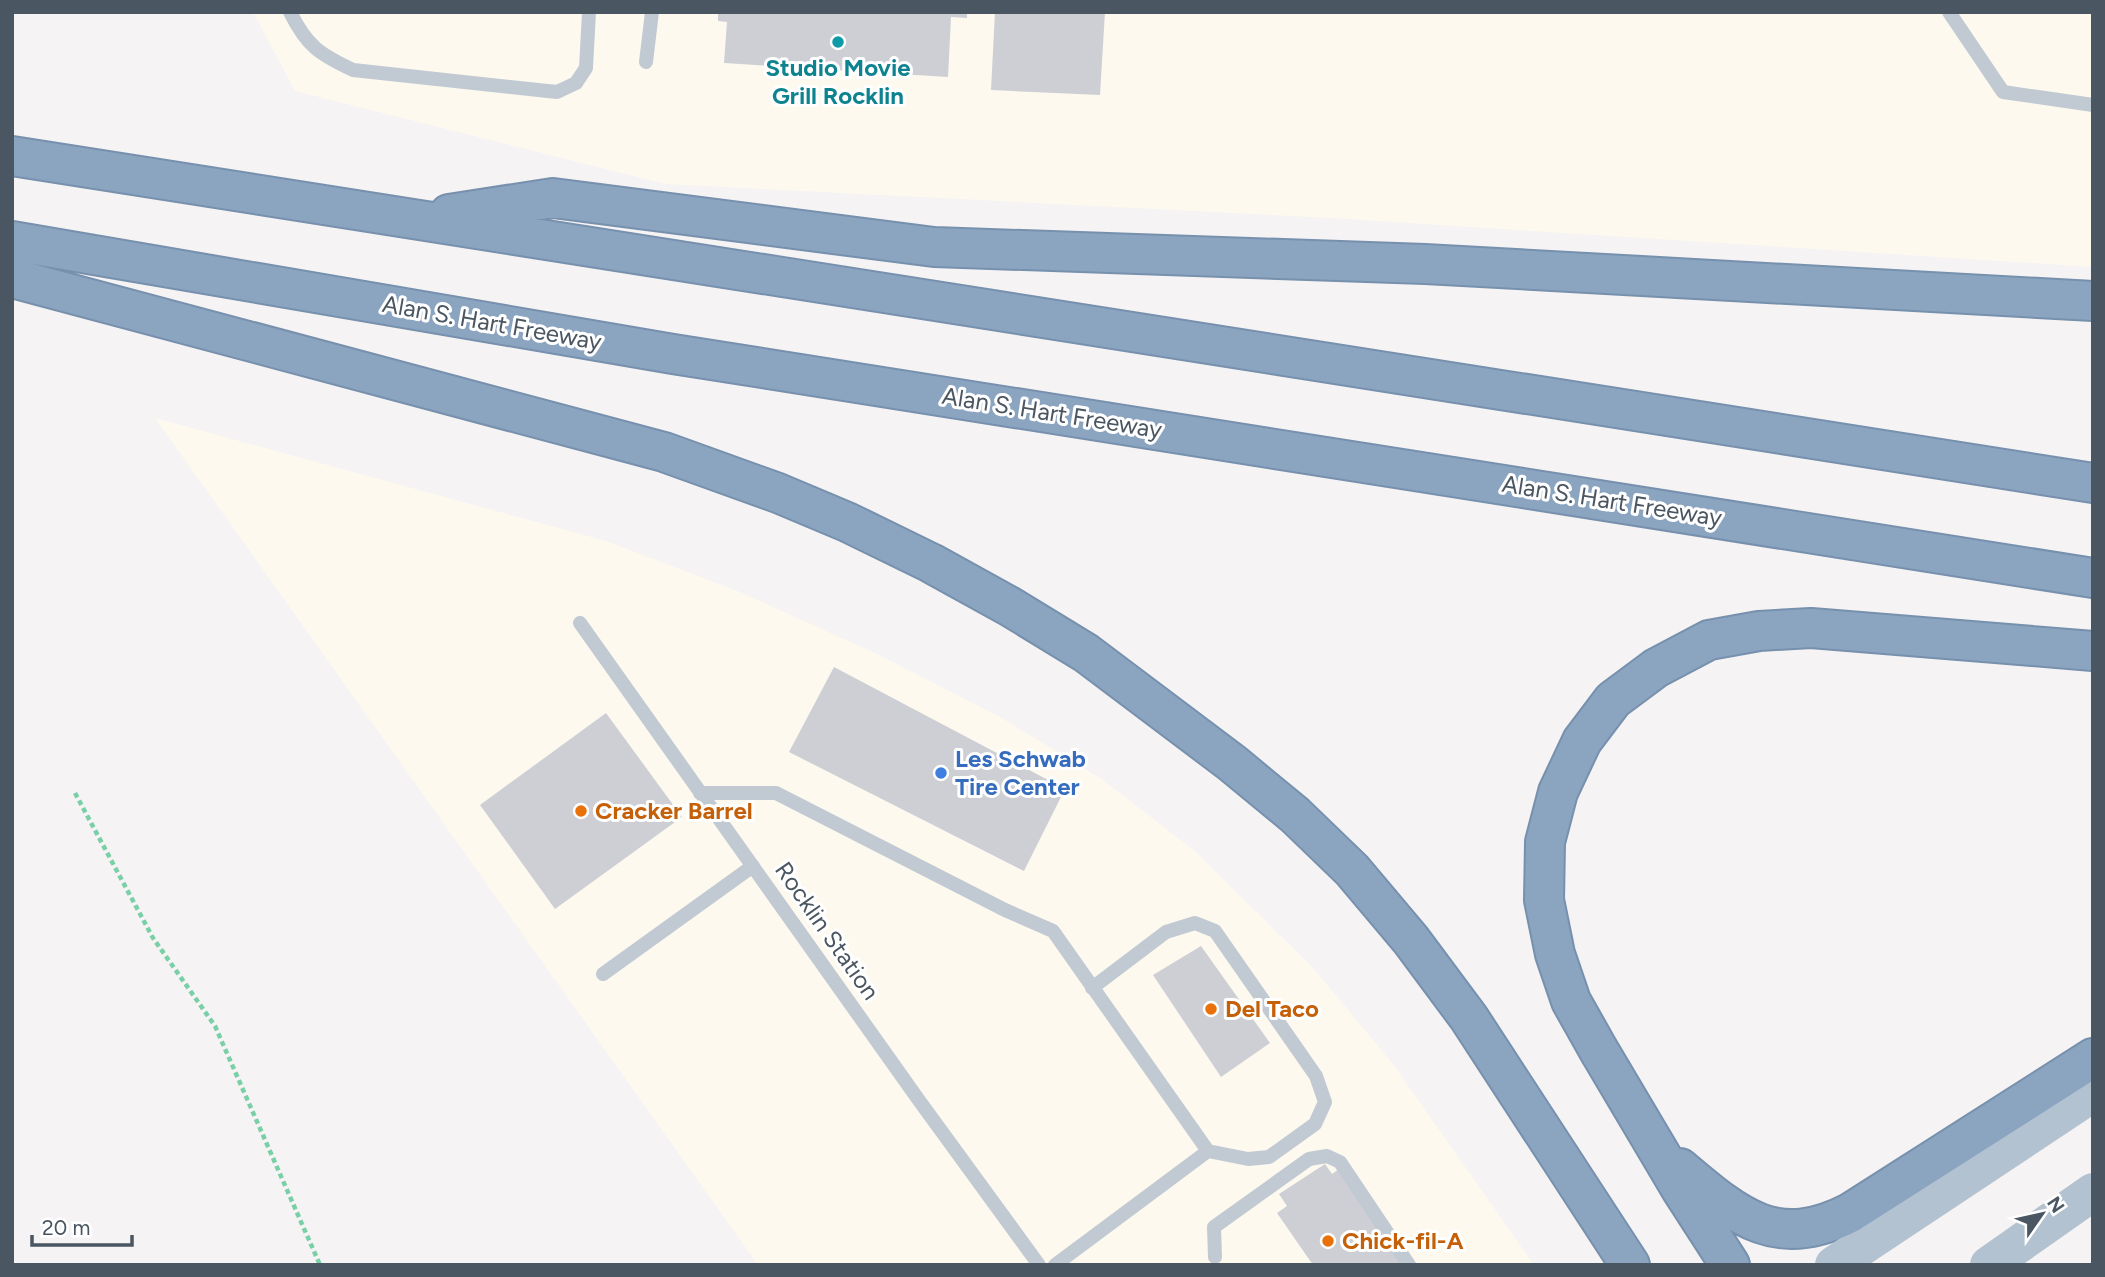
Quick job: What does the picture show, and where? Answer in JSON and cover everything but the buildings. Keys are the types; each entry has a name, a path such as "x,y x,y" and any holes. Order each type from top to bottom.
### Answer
{"highway":[{"path":"12,156 2093,483"},
{"path":"413,220 553,198 934,247 1425,264 2093,301"},
{"name":"Alan S. Hart Freeway","path":"12,241 673,354 2093,578"},
{"path":"12,278 664,452 778,493 846,522 1009,606 1086,653 1222,755 1295,815 1352,870 1411,940 1469,1017 1630,1265"},
{"path":"1730,1265 1657,1149 1571,1001 1555,954 1544,901 1545,842 1558,792 1582,741 1613,700 1656,668 1709,640 1759,631 1811,628 2093,651"},
{"path":"1657,1149 1705,1188 1751,1220 1768,1228 1800,1230 1827,1225 2093,1058"}],"main road":[{"path":"1834,1265 2093,1093"},
{"path":"1989,1265 2093,1192"}],"lane":[{"path":"290,12 302,37 324,56 353,69 557,92 576,83 586,68 589,12"},
{"path":"646,62 652,12"},
{"path":"1949,12 2003,92 2093,104"},
{"name":"Rocklin Station","path":"580,623 1034,1263"},
{"path":"700,793 776,793 1005,910 1052,931 1092,988 1208,1151 1248,1159 1269,1157 1315,1125 1325,1102 1316,1076 1215,931 1195,923 1166,932 1092,988"},
{"path":"603,974 753,866"},
{"path":"1055,1265 1208,1151"},
{"path":"1215,1257 1214,1227 1310,1158 1326,1156 1340,1162 1409,1265"}],"path":[{"path":"75,793 153,937 215,1026 320,1265"}],"shaded area":[{"path":"253,12 2093,12 2093,267 1331,218 665,184 295,91"},
{"path":"155,418 606,541 740,592 877,654 1000,717 1100,778 1195,851 1315,970 1393,1064 1534,1265 758,1265"}],"place":[{"name":"Studio Movie Grill Rocklin","path":"838,42"},
{"name":"Les Schwab Tire Center","path":"941,773"},
{"name":"Cracker Barrel","path":"581,811"},
{"name":"Del Taco","path":"1211,1009"},
{"name":"Chick-fil-A","path":"1328,1241"}]}
